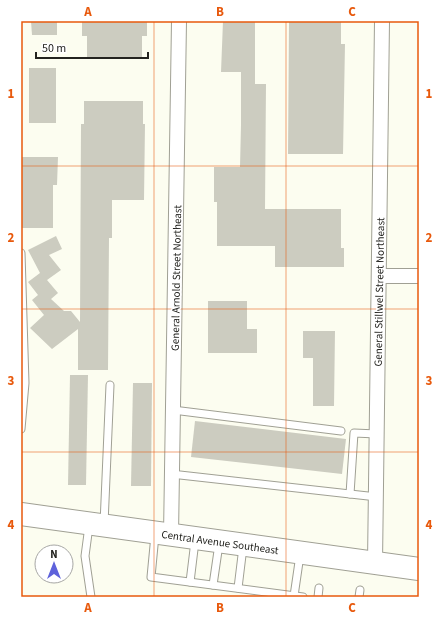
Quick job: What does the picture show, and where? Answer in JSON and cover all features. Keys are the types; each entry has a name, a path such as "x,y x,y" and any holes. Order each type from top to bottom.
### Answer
{"main road":[{"name":"Central Avenue Southeast","path":"21,514 419,569"}],"street":[{"name":"General Arnold Street Northeast","path":"163,534 171,474 173,410 179,21"},
{"name":"General Stillwel Street Northeast","path":"375,563 382,21"},
{"path":"379,276 419,276"}],"lane":[{"path":"21,252 25,383 21,429"},
{"path":"91,597 85,556 97,525 110,385"},
{"path":"173,410 342,431"},
{"path":"350,494 354,433 377,434"},
{"path":"171,474 377,497"},
{"path":"163,534 151,577 303,597"},
{"path":"190,582 195,538"},
{"path":"213,585 219,542"},
{"path":"238,588 243,545"},
{"path":"294,596 300,553"},
{"path":"318,597 319,588"}],"building":[{"path":"31,21 57,21 57,35 32,35"},
{"path":"82,21 147,21 147,36 142,36 142,59 87,59 87,36 82,36"},
{"path":"223,21 255,21 255,84 266,84 265,209 341,209 341,248 344,248 344,267 275,267 275,246 217,246 217,202 214,202 214,167 240,167 241,72 221,72"},
{"path":"289,21 341,21 341,44 345,44 343,154 288,154"},
{"path":"29,68 56,68 56,123 29,123"},
{"path":"84,101 143,101 143,124 145,124 144,200 112,200 112,238 109,238 108,370 78,370 78,329 52,349 30,328 44,315 32,300 38,295 28,282 40,273 28,250 56,236 62,249 49,255 61,270 47,280 58,293 51,299 64,311 71,311 80,322 81,124 84,124"},
{"path":"21,157 58,157 57,185 53,185 53,228 22,228"},
{"path":"208,301 247,301 247,329 257,329 257,353 208,353"},
{"path":"303,331 335,331 334,406 313,406 313,358 303,358"},
{"path":"70,375 88,375 86,485 68,485"},
{"path":"133,383 152,383 151,486 131,486"},
{"path":"195,421 346,439 342,474 191,457"}]}
